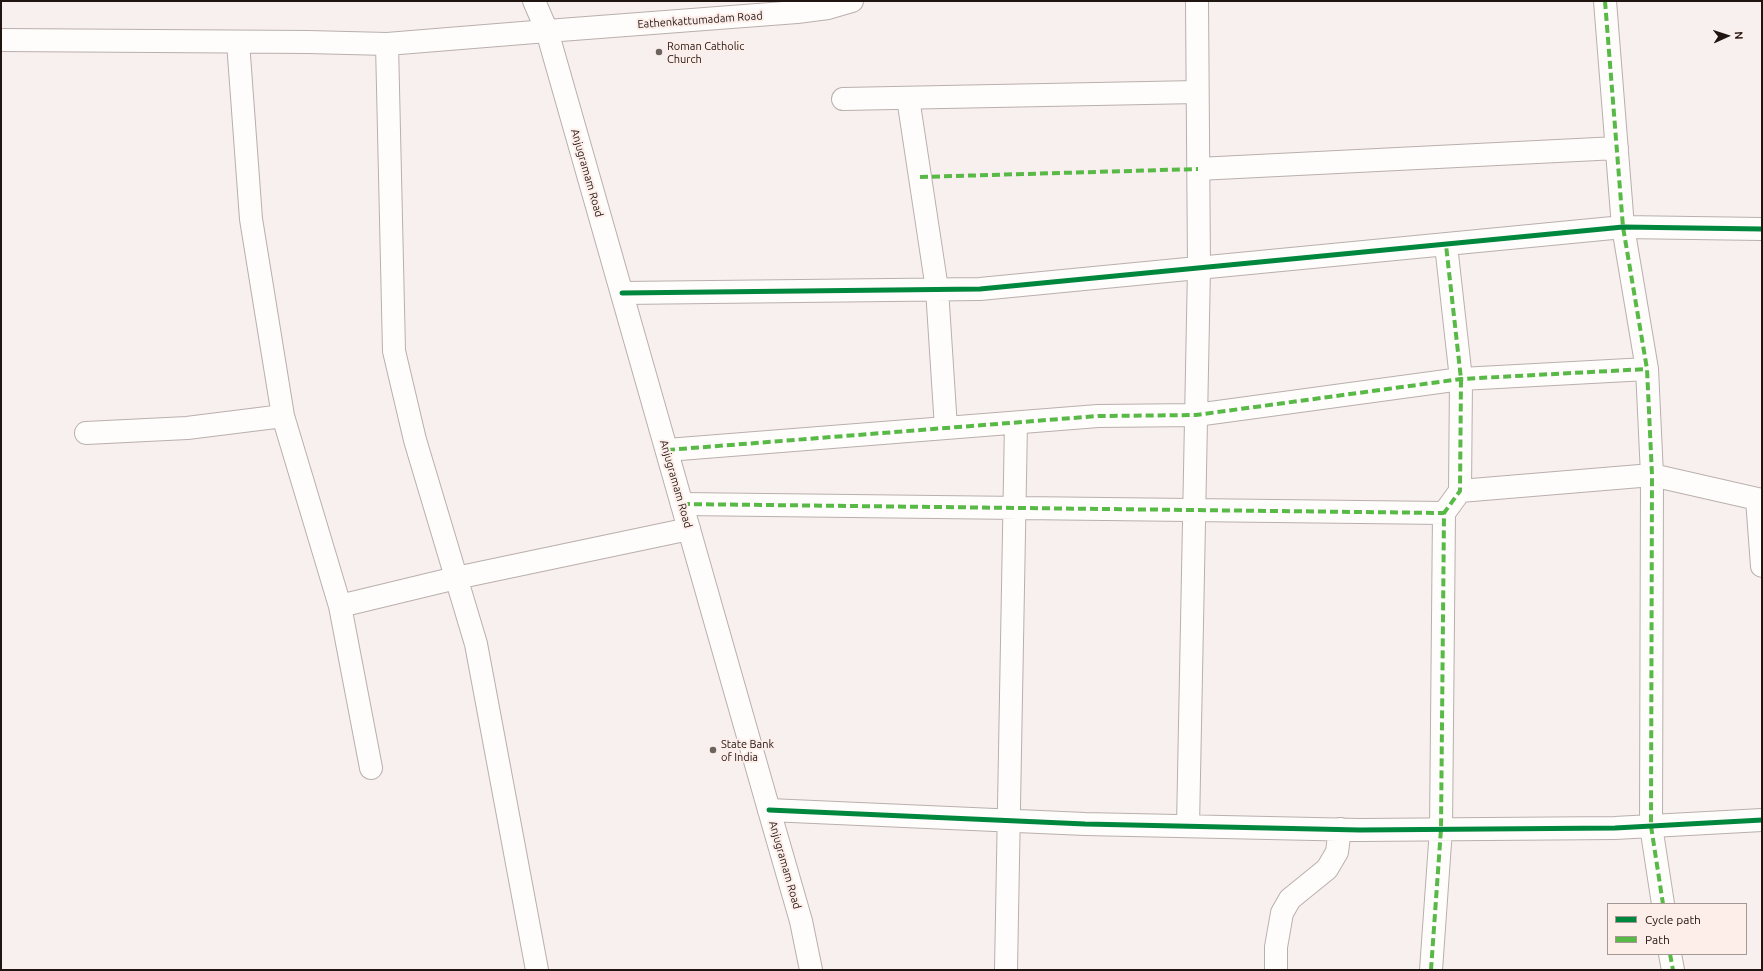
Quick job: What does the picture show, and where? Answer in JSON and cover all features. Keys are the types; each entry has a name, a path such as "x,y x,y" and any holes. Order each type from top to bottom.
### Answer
{"street":[{"name":"Anjugramam Road","path":"534,1 547,31 667,450 801,921 811,970"},
{"name":"Eathenkattumadam Road","path":"1,40 387,44 547,31 762,8 828,8 852,1"},
{"path":"1188,826 1199,268 1197,1"},
{"path":"1605,1 1623,227 1647,369 1652,475 1651,826 1663,903"},
{"path":"238,42 251,219 283,416 340,606 371,768"},
{"path":"387,44 394,351 415,440 476,644 537,970"},
{"path":"843,99 1197,92"},
{"path":"908,98 936,289 946,428"},
{"path":"1198,168 1617,148"},
{"path":"622,293 980,289 1623,227 1762,229"},
{"path":"1431,970 1441,829 1444,513 1460,491 1461,379 1446,245"},
{"path":"667,450 1098,416 1196,415 1461,379 1647,369"},
{"path":"86,433 187,428 283,416"},
{"path":"1006,970 1016,423"},
{"path":"1460,491 1652,475 1759,499 1762,566"},
{"path":"682,504 1444,513"},
{"path":"340,606 456,578 689,529"},
{"path":"769,810 1009,821 1340,829 1615,828 1762,820"},
{"path":"1276,970 1276,947 1282,913 1290,899 1327,869 1337,852 1340,829"},
{"path":"1670,955 1673,970"}],"marked path":[{"path":"1605,1 1623,227 1647,369 1652,475 1651,826 1663,903"},
{"path":"920,177 1198,169"},
{"path":"1431,970 1441,829 1444,513 1460,491 1461,379 1446,245"},
{"path":"667,450 1098,416 1196,415 1461,379 1647,369"},
{"path":"682,504 1444,513"},
{"path":"1670,955 1673,970"}],"cycle path":[{"path":"622,293 980,289 1623,227 1762,229"},
{"path":"769,810 1085,824 1360,830 1615,828 1762,820"}],"place":[{"name":"Roman Catholic Church","path":"659,52"},
{"name":"State Bank of India","path":"713,750"}]}
